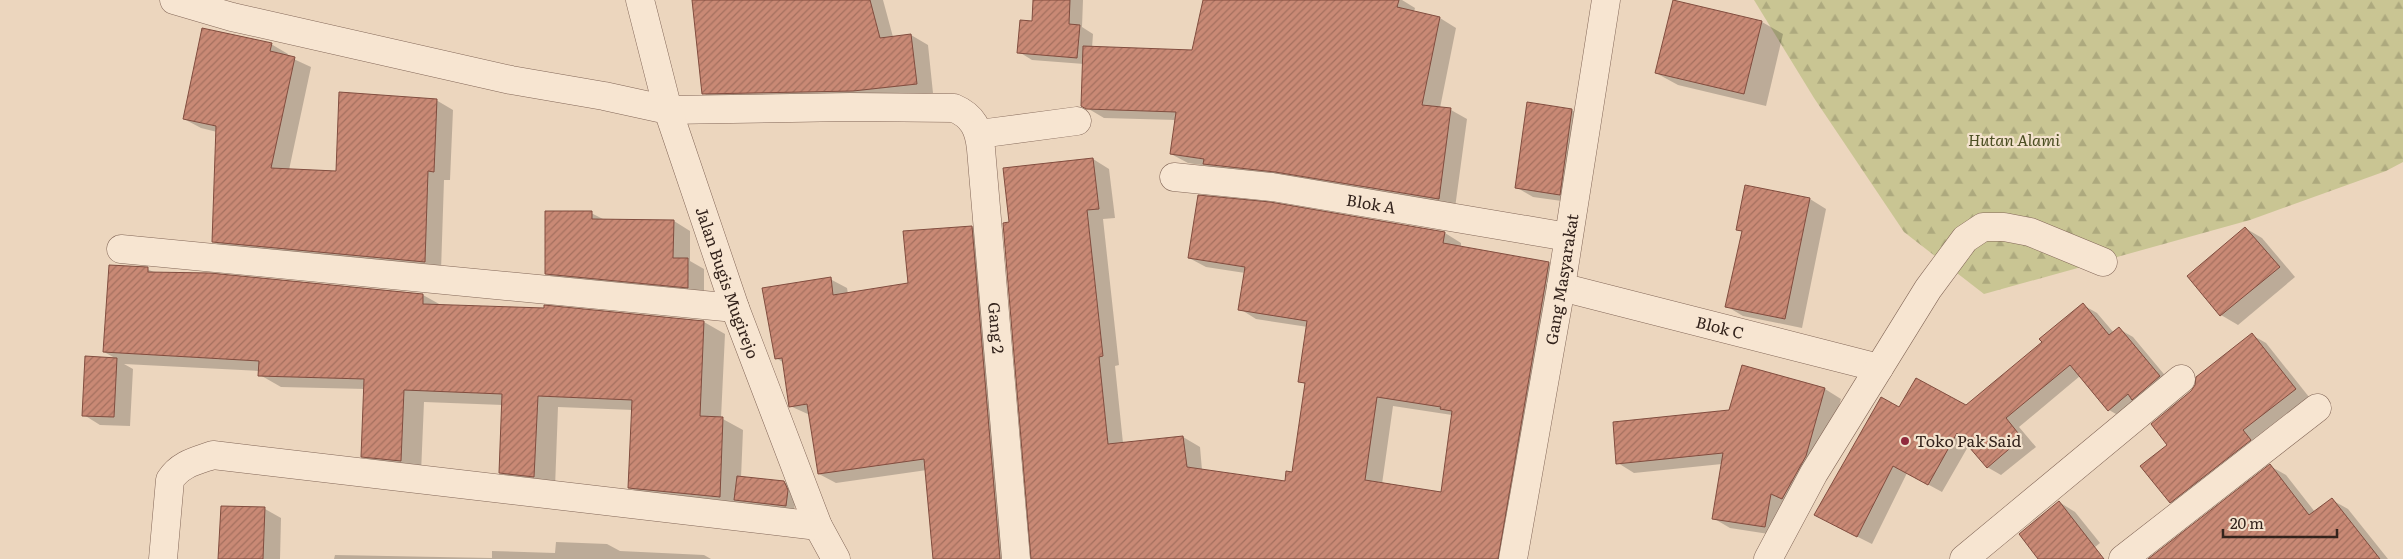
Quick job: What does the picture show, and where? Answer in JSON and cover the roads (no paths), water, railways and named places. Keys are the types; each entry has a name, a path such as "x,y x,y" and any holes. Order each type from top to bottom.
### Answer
{"street":[{"path":"174,0 232,17 492,76 668,110"},
{"name":"Jalan Bugis Mugirejo","path":"640,0 668,110 735,308 818,526 836,559"},
{"name":"Gang Masyarakat","path":"1513,559 1561,287 1606,0"},
{"name":"Gang 2","path":"668,110 850,107 954,108 972,118 979,134 994,275 1016,559"},
{"path":"979,134 1077,121"},
{"name":"Blok A","path":"1174,177 1272,187 1568,237"},
{"path":"1768,559 1814,473 1951,256 1965,239 1983,227 2004,227 2030,232 2103,262"},
{"path":"121,249 735,308"},
{"name":"Blok C","path":"1561,287 1879,368"},
{"path":"1964,559 2181,380"},
{"path":"2123,559 2317,408"},
{"path":"163,559 170,480 175,471 187,464 213,455 818,526"}],"place":[{"name":"Toko Pak Said","path":"1905,441"}],"park label":[{"name":"Hutan Alami","path":"2014,140"}]}
